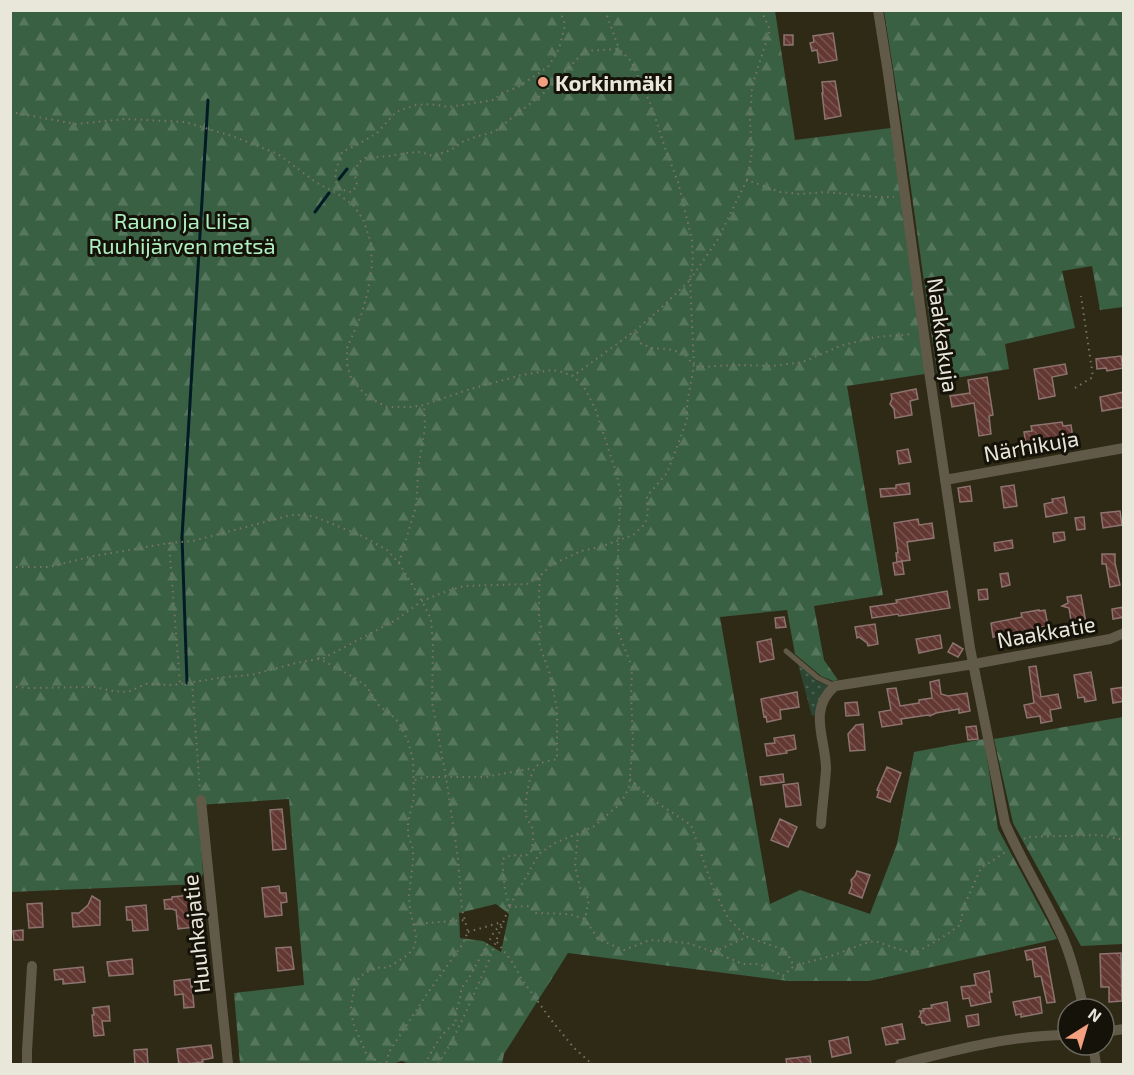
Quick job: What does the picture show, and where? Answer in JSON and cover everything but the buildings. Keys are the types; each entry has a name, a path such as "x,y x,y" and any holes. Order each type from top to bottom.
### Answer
{"street":[{"name":"Naakkakuja","path":"878,10 945,480 974,664 1005,823 1014,846 1062,936 1071,957 1081,997"},
{"name":"Närhikuja","path":"945,480 1124,448"},
{"name":"Naakkatie","path":"836,686 1110,639 1124,633"},
{"path":"821,824 826,766 819,726 827,693 836,686"},
{"name":"Huuhkajatie","path":"201,800 228,1065"},
{"path":"27,1065 32,966"},
{"path":"900,1065 995,1041 1056,1035"}],"lane":[{"path":"786,651 818,678 836,686"}],"path":[{"path":"560,10 565,25 559,49 548,67 518,87 502,93 494,100 449,107 416,105 396,112 377,133 342,152 334,178 338,186 344,191 352,192 357,185 355,175 358,163 365,158 421,152 433,156 451,150 462,142 494,132 545,92 585,51 618,49"},
{"path":"10,686 95,687 113,692 128,692 146,684 173,685 251,675 324,658 396,620 422,601 464,586 527,584 539,577 551,565 581,551 633,535 645,524 648,513 647,496 667,473 687,420 687,404 694,366 690,280 693,262 692,240 678,182 652,107 631,61 618,49 606,10"},
{"path":"573,376 636,330 690,280 718,239 747,180 752,152 750,120 752,86 770,30 761,10"},
{"path":"10,112 76,124 126,119 185,122 232,136 278,154 317,183 353,205 363,219 370,243 372,265 361,316 347,348 347,364 352,381 368,397 387,407 424,405 467,390 522,375 552,370 573,376 584,387 595,408 621,494 616,626 632,667 633,740 629,788 620,804 593,827 555,843 539,854 509,907 466,1012 438,1065"},
{"path":"747,180 780,192 800,194 826,192 875,197 905,197"},
{"path":"341,196 344,191"},
{"path":"1075,388 1093,377 1081,296"},
{"path":"636,330 640,343 652,348 684,353 694,366 700,367 773,366 803,362 840,346 874,337 924,333"},
{"path":"399,563 415,510 418,469 425,428 424,405"},
{"path":"10,567 50,567 169,543 193,541 291,514 318,518 362,536 387,550 399,563 430,619 433,646 432,702 458,859 462,910 468,932 462,945 389,1052 386,1065"},
{"path":"169,543 180,684"},
{"path":"509,907 502,860 515,855 525,856 531,852 534,840 526,814 529,784 535,768 542,762 557,759 557,710 549,671 538,639 541,626 539,577"},
{"path":"318,658 367,687 380,706 399,723 408,741 413,760 414,798 408,822 408,835 413,849 409,895 416,946 408,955 387,968 372,969 362,976 355,983 351,1007 353,1023 366,1053 381,1065"},
{"path":"192,682 201,800"},
{"path":"415,780 424,777 485,777 535,768"},
{"path":"630,779 650,798 691,825 713,888 728,918 747,937 785,950 794,966"},
{"path":"578,834 575,866 581,891 589,899 585,919"},
{"path":"509,907 530,906 535,913 570,914 585,919 598,939 624,950 650,940 687,943 744,964 759,964 783,976 794,966 875,941 904,951 917,952 960,925 964,906 981,868 1026,837 1099,835 1124,840"},
{"path":"413,924 465,920"},
{"path":"468,932 504,922"},
{"path":"425,1065 442,1035 456,1023 455,1015 461,995 460,989 469,978 494,932 504,922"},
{"path":"714,952 747,937"},
{"path":"496,941 513,962 523,981 552,1021 574,1048 592,1065"}],"green space":[{"name":"Rauno ja Liisa Ruuhijärven metsä","path":"10,11 775,11 795,140 891,128 925,374 847,386 883,595 814,606 824,660 838,680 833,681 821,676 795,654 787,610 720,617 770,904 800,890 870,914 897,844 914,752 984,739 998,829 1057,939 869,981 788,981 568,953 504,1054 502,1064 409,1064 402,1061 392,1064 240,1064 234,993 304,985 289,799 198,805 203,873 199,884 11,892","holes":["496,904 509,914 501,952 483,941 460,938 459,913"]},
{"path":"884,11 1123,11 1123,307 1100,310 1092,266 1062,271 1075,328 1005,344 1009,369 938,381"},
{"path":"798,664 817,681 829,686 816,714 812,716"},
{"path":"1123,717 1123,944 1081,946 1013,823 994,739"}],"waterway":[{"path":"187,683 182,537 208,100"},
{"path":"339,179 347,169"},
{"path":"315,212 329,193"}],"place":[{"name":"Korkinmäki","path":"543,82"}]}
